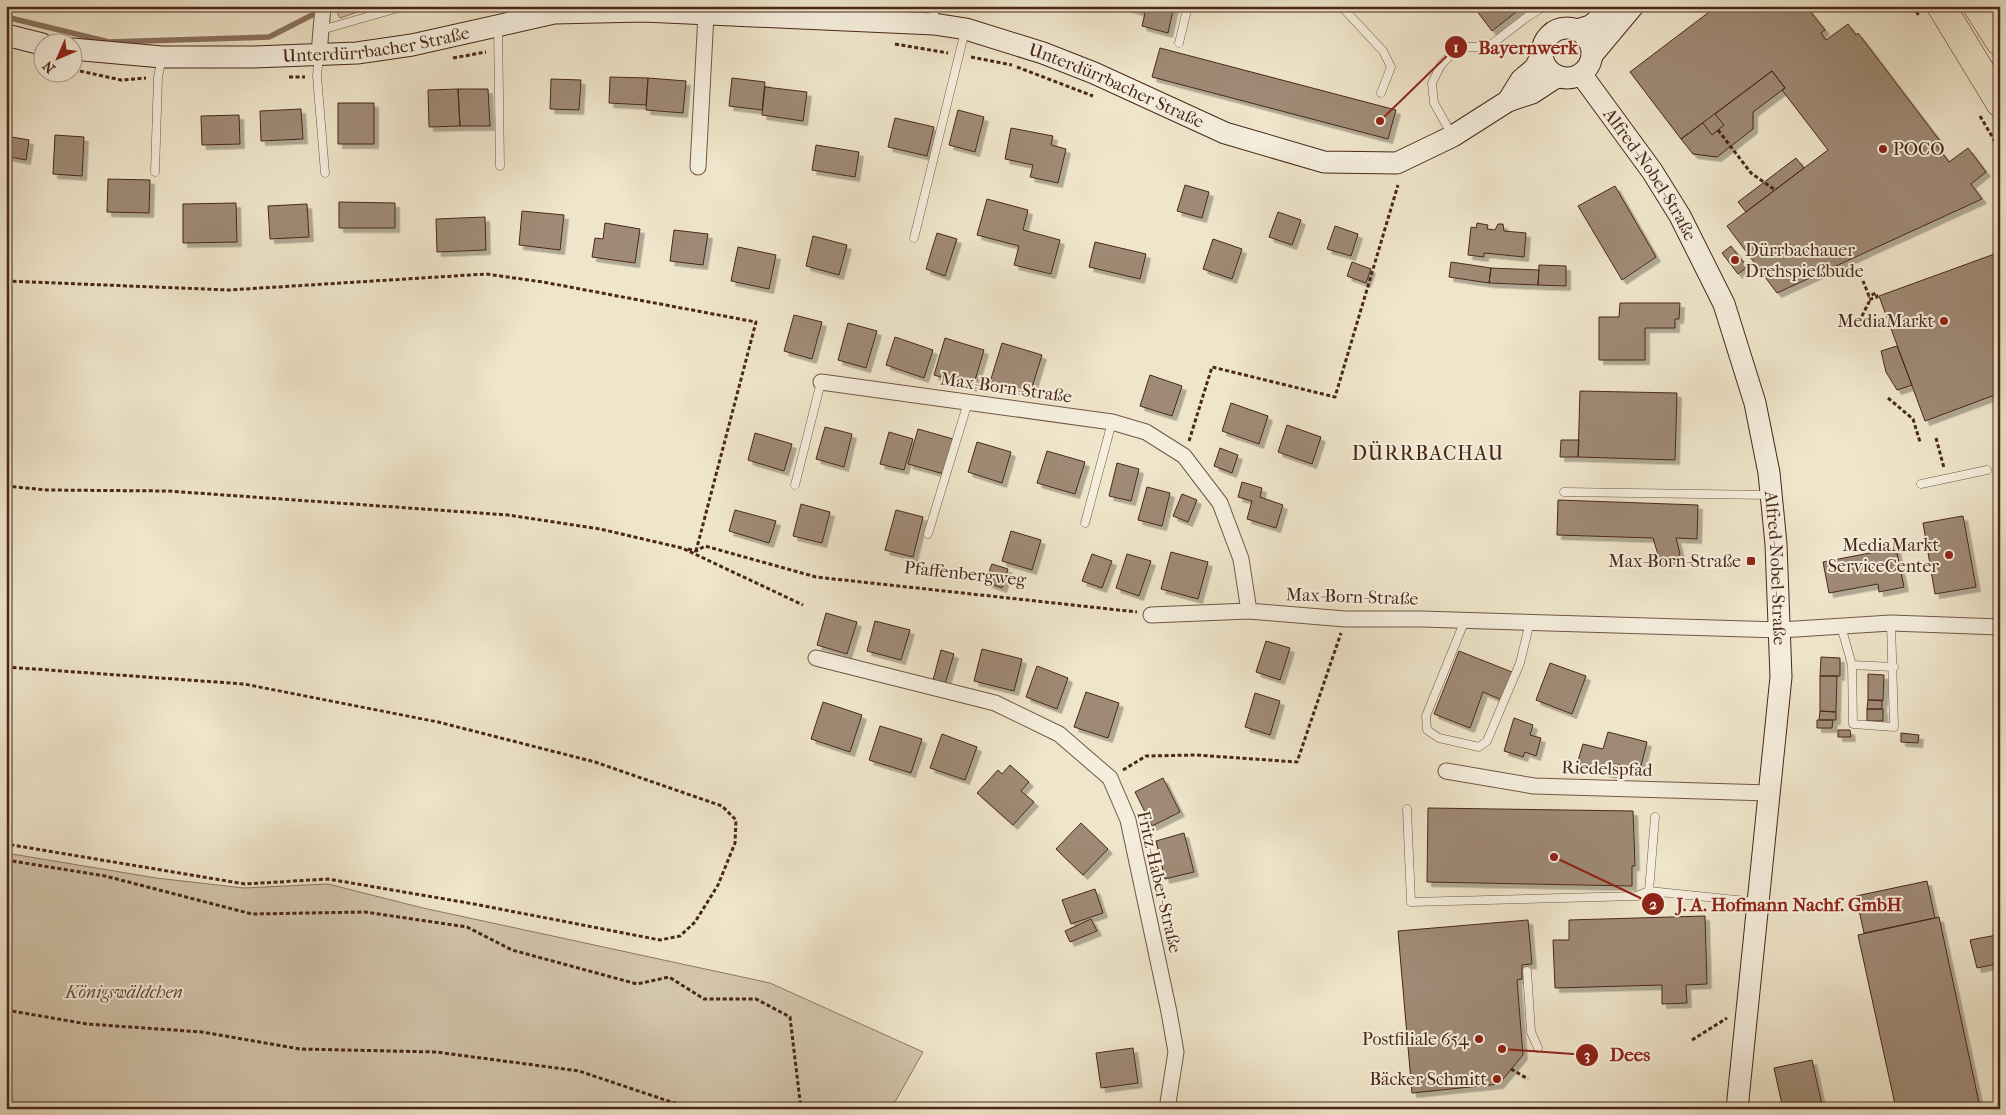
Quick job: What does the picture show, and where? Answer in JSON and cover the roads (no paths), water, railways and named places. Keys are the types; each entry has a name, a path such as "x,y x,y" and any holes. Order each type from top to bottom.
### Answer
{"highway":[{"path":"1940,6 2000,103"},
{"path":"1977,6 2000,42"}],"street":[{"path":"1632,6 1592,55 1587,69 1581,74 1569,78 1558,76 1548,69 1542,55 1545,41 1556,30 1563,28 1577,30 1590,26 1605,15 1632,6"},
{"name":"Unterdürrbacher Straße","path":"82,50 162,57 357,52 412,45 554,13 644,11 706,14 930,15 966,29 1043,52 1094,73 1225,133 1324,162 1397,163 1453,136 1508,101 1532,93 1558,76"},
{"path":"698,167 706,14"},
{"path":"320,54 322,17"},
{"path":"1577,30 1589,40 1592,55"},
{"path":"6,35 32,42"},
{"name":"Unterdürrbacher Straße","path":"1508,101 1521,80 1535,68 1542,55"},
{"name":"Alfred-Nobel-Straße","path":"1581,74 1652,171 1680,216 1724,304 1755,403 1771,495 1780,630 1781,676 1737,1109"},
{"name":"Max-Born-Straße","path":"821,382 1112,422 1146,432 1184,456 1220,503 1241,559 1249,611 1345,619 1465,620 1780,630 1891,623 2000,627"},
{"path":"1151,615 1249,611"},
{"name":"Fritz-Haber-Straße","path":"816,658 995,703 1060,734 1110,778 1128,820 1170,1012 1176,1052 1168,1109"},
{"name":"Riedelspfad","path":"1446,771 1534,786 1769,792"}],"lane":[{"path":"322,17 405,6"},
{"path":"1179,43 1188,6"},
{"path":"1342,6 1383,51 1391,67 1381,93"},
{"path":"1453,136 1434,103 1432,83 1440,65 1455,50 1467,47 1488,47 1526,17 1545,6"},
{"path":"498,26 500,166"},
{"path":"914,238 966,29"},
{"path":"320,54 318,76 326,173"},
{"path":"154,172 158,77 162,57"},
{"path":"795,485 821,382"},
{"path":"928,534 968,402"},
{"path":"1085,523 1112,422"},
{"path":"1921,484 1987,470"},
{"path":"1564,492 1771,495"},
{"path":"1465,620 1426,716 1427,730 1439,738 1479,747 1487,741 1520,663 1530,622"},
{"path":"1841,626 1852,665 1853,724 1894,727 1894,667 1891,623"},
{"path":"1852,665 1894,667"},
{"path":"1407,809 1411,902 1637,896 1649,891 1758,902"},
{"path":"1649,891 1655,817"},
{"path":"1527,971 1531,1032 1538,1048"}],"waterway":[{"path":"6,17 109,42 269,37 320,11"}],"place":[{"name":"Bayernwerk","path":"1380,121"},
{"name":"POCO","path":"1883,149"},
{"name":"Dürrbachauer Drehspießbude","path":"1735,260"},
{"name":"MediaMarkt","path":"1944,321"},
{"name":"MediaMarkt ServiceCenter","path":"1949,555"},
{"name":"Max-Born-Straße","path":"1751,561"},
{"name":"J. A. Hofmann Nachf. GmbH","path":"1554,857"},
{"name":"Postfiliale 654","path":"1479,1039"},
{"name":"Dees","path":"1502,1049"},
{"name":"Bäcker Schmitt","path":"1497,1079"}],"district":[{"name":"DÜRRBACHAU","path":"1428,453"}],"park label":[{"name":"Königswäldchen","path":"124,992"}]}
